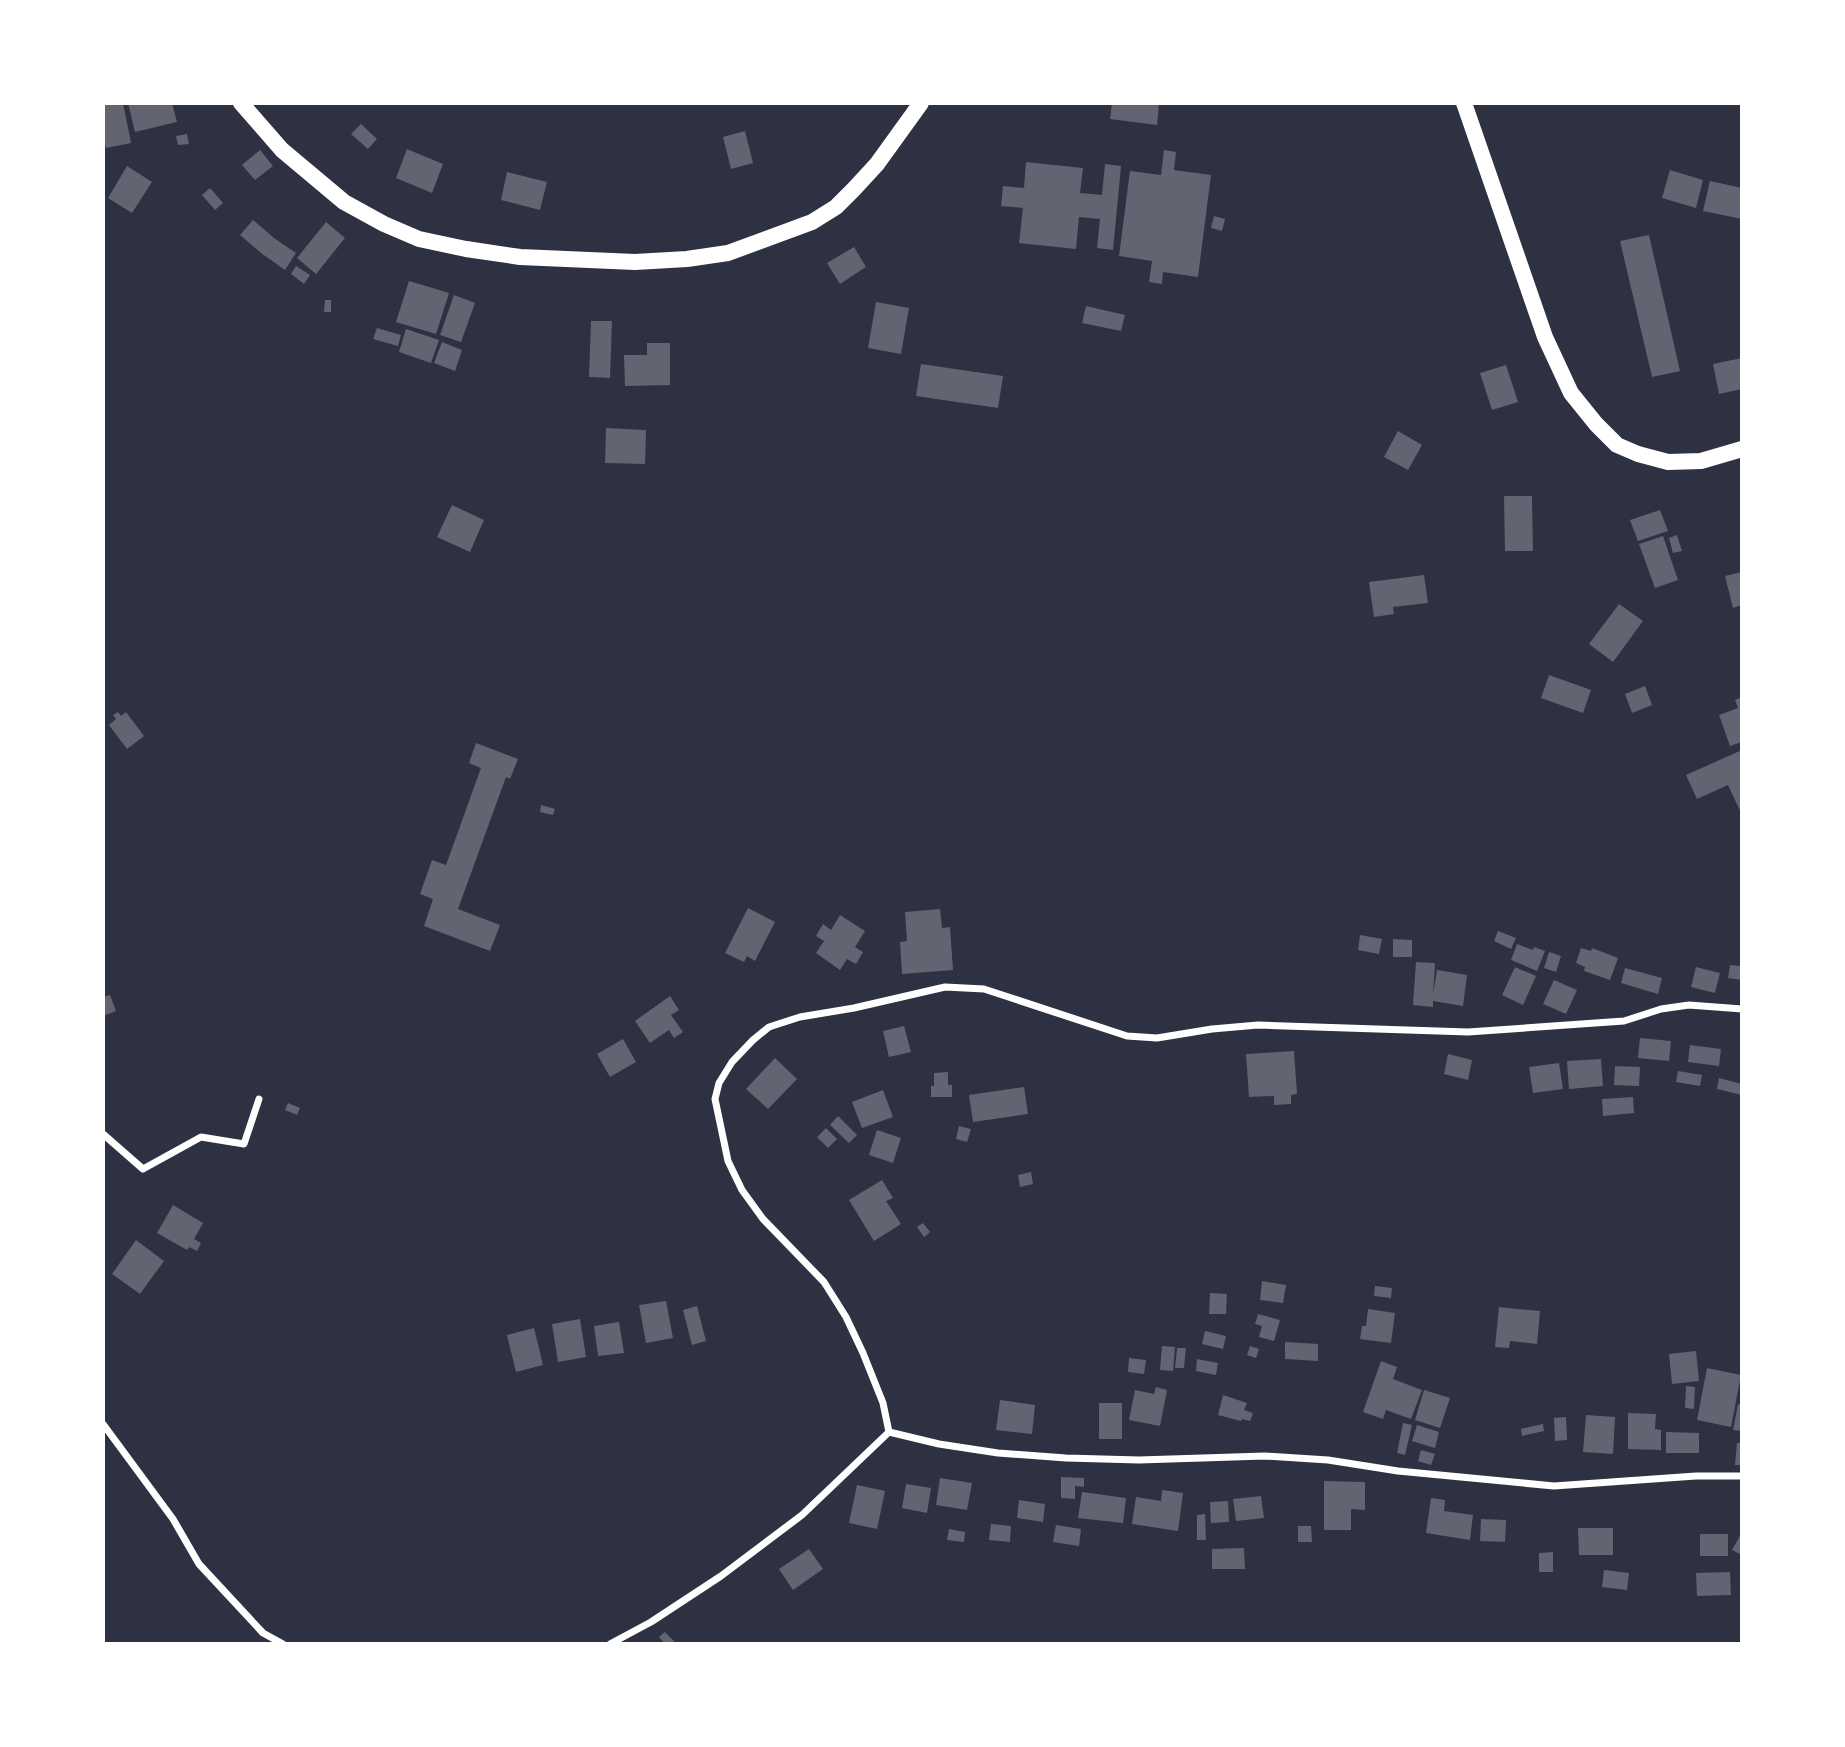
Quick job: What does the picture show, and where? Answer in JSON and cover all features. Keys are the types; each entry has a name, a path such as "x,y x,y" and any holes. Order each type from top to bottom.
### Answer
{"highway":[{"path":"241,103 282,150 336,195 384,223 419,239 520,257 635,262 728,253 813,222 836,207 854,189 877,163 921,103"},
{"path":"1464,103 1545,337 1571,393 1595,424 1617,445 1638,454 1668,461 1701,461 1742,449"}],"street":[{"path":"889,1432 883,1403 846,1317 824,1282 763,1219 742,1190 729,1161 715,1099 719,1083 733,1062 769,1027 800,1017 854,1008 945,987 984,989 1127,1036 1157,1038 1258,1025 1468,1032 1624,1021 1661,1009 1689,1005 1742,1009"},
{"path":"103,1134 143,1169 201,1137 244,1144 259,1099"},
{"path":"103,1424 173,1519 199,1564 262,1633 284,1644"},
{"path":"889,1432 998,1454 1139,1460 1265,1456 1328,1460 1398,1471 1554,1486 1696,1476 1742,1476"},
{"path":"610,1644 651,1622 721,1576 792,1523 889,1432"}],"building":[{"path":"103,103 123,103 131,143 106,148 103,136"},
{"path":"128,103 172,103 177,122 135,132"},
{"path":"1112,103 1159,104 1157,125 1110,119"},
{"path":"361,124 377,139 368,149 351,134"},
{"path":"745,131 753,163 731,169 723,137"},
{"path":"187,134 189,144 178,145 176,136"},
{"path":"407,149 443,164 432,193 396,178"},
{"path":"260,150 273,166 255,180 242,165"},
{"path":"1164,150 1176,152 1174,170 1211,175 1198,277 1163,272 1162,284 1149,282 1152,261 1119,256 1130,171 1161,175"},
{"path":"1026,162 1083,168 1080,193 1102,195 1105,164 1121,166 1113,250 1097,248 1100,219 1079,217 1076,249 1019,243 1023,208 1001,206 1003,186 1024,188"},
{"path":"127,166 152,182 132,213 108,198"},
{"path":"1670,170 1703,180 1696,208 1662,198"},
{"path":"507,172 547,182 540,210 501,200"},
{"path":"1710,181 1742,188 1742,219 1703,211"},
{"path":"210,188 223,203 215,210 202,195"},
{"path":"1214,216 1225,219 1222,231 1211,228"},
{"path":"253,220 296,253 285,270 240,235"},
{"path":"326,222 345,238 316,274 297,258"},
{"path":"1649,235 1680,371 1652,377 1620,241"},
{"path":"854,247 866,267 840,284 827,263"},
{"path":"296,266 310,275 304,284 291,274"},
{"path":"409,281 449,293 436,334 396,322"},
{"path":"454,295 475,303 461,342 440,335"},
{"path":"325,300 331,300 331,312 324,312"},
{"path":"876,302 909,308 901,354 868,348"},
{"path":"1086,306 1125,315 1121,331 1082,323"},
{"path":"591,321 612,321 610,378 589,377"},
{"path":"377,328 401,335 398,346 373,339"},
{"path":"406,329 439,340 431,363 399,352"},
{"path":"442,342 462,350 455,371 434,363"},
{"path":"647,343 670,343 670,385 625,386 624,355 647,355"},
{"path":"1742,358 1742,389 1719,394 1713,364"},
{"path":"921,364 1003,376 998,408 916,396"},
{"path":"1506,365 1518,402 1492,410 1480,373"},
{"path":"606,428 646,430 645,464 605,463"},
{"path":"1398,431 1422,445 1408,470 1384,457"},
{"path":"1504,496 1532,496 1533,551 1505,551"},
{"path":"452,505 484,520 470,552 437,537"},
{"path":"1660,510 1668,531 1638,541 1630,520"},
{"path":"1677,535 1682,551 1673,553 1669,538"},
{"path":"1663,536 1678,580 1655,588 1639,544"},
{"path":"1742,572 1742,605 1733,608 1725,576"},
{"path":"1424,575 1428,603 1393,607 1394,614 1374,617 1369,582"},
{"path":"1619,604 1643,621 1613,662 1589,644"},
{"path":"1549,675 1591,690 1583,713 1541,698"},
{"path":"1645,686 1652,705 1632,713 1625,694"},
{"path":"1742,697 1742,742 1730,746 1719,715 1738,708 1735,700"},
{"path":"118,712 121,716 126,712 144,736 127,749 109,725 116,719 113,715"},
{"path":"476,743 518,759 510,779 506,777 458,909 500,925 490,951 424,926 433,899 420,894 432,860 446,865 481,768 469,763"},
{"path":"1742,750 1742,815 1728,785 1697,799 1686,775"},
{"path":"541,805 555,809 553,815 540,812"},
{"path":"748,908 775,922 755,961 747,956 744,962 725,953"},
{"path":"940,909 942,928 950,927 953,970 902,974 900,942 907,941 905,912"},
{"path":"840,915 865,931 855,947 863,952 856,964 847,959 840,970 816,953 824,941 816,936 823,924 831,930"},
{"path":"1498,931 1516,938 1511,949 1494,941"},
{"path":"1360,935 1382,939 1379,954 1358,950"},
{"path":"1393,939 1412,940 1412,957 1393,957"},
{"path":"1517,944 1545,951 1537,971 1511,960"},
{"path":"1581,948 1591,951 1592,948 1618,958 1610,980 1584,971 1585,967 1576,963"},
{"path":"1549,952 1561,956 1556,972 1544,968"},
{"path":"1416,962 1435,963 1433,995 1437,970 1467,975 1463,1006 1433,1001 1433,1007 1413,1005"},
{"path":"1730,965 1742,966 1742,980 1728,978"},
{"path":"1515,967 1536,976 1523,1005 1502,995"},
{"path":"1696,967 1720,973 1715,993 1691,987"},
{"path":"1625,968 1662,978 1658,994 1621,983"},
{"path":"1554,980 1577,990 1566,1014 1543,1004"},
{"path":"110,995 116,1011 103,1016 103,997"},
{"path":"670,996 679,1010 671,1015 683,1032 674,1038 669,1030 650,1043 635,1021"},
{"path":"904,1026 911,1052 889,1057 883,1031"},
{"path":"1640,1038 1671,1041 1669,1061 1638,1058"},
{"path":"623,1039 636,1062 610,1077 597,1054"},
{"path":"1690,1045 1721,1049 1719,1066 1688,1062"},
{"path":"1294,1051 1297,1094 1291,1095 1291,1104 1274,1105 1274,1096 1249,1097 1246,1054"},
{"path":"1448,1054 1472,1060 1468,1080 1444,1074"},
{"path":"775,1058 797,1079 768,1109 746,1089"},
{"path":"1601,1059 1603,1086 1569,1089 1567,1061"},
{"path":"1559,1063 1563,1089 1533,1093 1529,1067"},
{"path":"1615,1066 1640,1067 1639,1086 1614,1085"},
{"path":"1678,1071 1702,1075 1700,1086 1676,1082"},
{"path":"948,1072 952,1097 931,1097 934,1073"},
{"path":"1719,1078 1742,1084 1742,1095 1717,1089"},
{"path":"1024,1087 1028,1114 973,1122 969,1095"},
{"path":"883,1090 893,1117 862,1128 852,1102"},
{"path":"1633,1097 1634,1113 1603,1116 1602,1099"},
{"path":"288,1103 300,1108 297,1115 285,1110"},
{"path":"838,1116 857,1135 849,1143 830,1125"},
{"path":"959,1126 971,1129 967,1142 956,1139"},
{"path":"826,1128 837,1139 828,1148 817,1137"},
{"path":"877,1130 901,1138 893,1163 869,1155"},
{"path":"1031,1172 1033,1184 1020,1187 1018,1175"},
{"path":"882,1180 893,1198 886,1201 901,1224 874,1241 849,1200"},
{"path":"173,1205 203,1223 194,1239 201,1243 197,1251 189,1247 187,1250 157,1233"},
{"path":"923,1223 930,1232 924,1237 917,1227"},
{"path":"136,1240 164,1261 140,1294 112,1274"},
{"path":"1262,1281 1286,1285 1283,1303 1260,1300"},
{"path":"1375,1286 1392,1288 1391,1298 1374,1296"},
{"path":"1210,1293 1227,1294 1226,1314 1209,1314"},
{"path":"666,1301 673,1338 646,1343 639,1305"},
{"path":"697,1306 706,1341 692,1345 683,1310"},
{"path":"1499,1307 1540,1311 1537,1344 1510,1341 1509,1348 1495,1347"},
{"path":"1368,1309 1395,1313 1391,1343 1360,1339 1362,1326 1366,1326"},
{"path":"1258,1314 1280,1320 1274,1341 1259,1337 1262,1326 1255,1324"},
{"path":"580,1319 586,1357 558,1362 552,1324"},
{"path":"619,1322 624,1353 598,1356 594,1326"},
{"path":"534,1328 543,1365 516,1372 507,1335"},
{"path":"1205,1331 1226,1336 1223,1349 1202,1344"},
{"path":"1285,1342 1318,1344 1318,1361 1285,1359"},
{"path":"1162,1346 1175,1347 1173,1371 1160,1370"},
{"path":"1250,1346 1259,1349 1256,1358 1247,1355"},
{"path":"1177,1348 1186,1348 1184,1368 1175,1368"},
{"path":"1696,1351 1699,1381 1672,1384 1669,1354"},
{"path":"1129,1358 1146,1360 1144,1374 1128,1372"},
{"path":"1197,1359 1218,1363 1216,1375 1196,1371"},
{"path":"1381,1361 1397,1367 1393,1379 1422,1390 1411,1419 1386,1410 1383,1419 1363,1412"},
{"path":"1707,1368 1741,1375 1731,1427 1697,1420"},
{"path":"1686,1386 1695,1387 1694,1409 1685,1408"},
{"path":"1156,1387 1167,1390 1160,1426 1129,1420 1135,1390 1154,1394"},
{"path":"1424,1390 1450,1398 1440,1428 1415,1420"},
{"path":"1223,1395 1247,1403 1244,1410 1253,1413 1250,1421 1218,1415"},
{"path":"1000,1400 1035,1405 1032,1434 996,1430"},
{"path":"1099,1403 1122,1403 1122,1439 1099,1439"},
{"path":"1738,1404 1742,1405 1742,1431 1733,1430"},
{"path":"1628,1413 1656,1414 1655,1429 1661,1430 1661,1450 1628,1449"},
{"path":"1586,1415 1615,1417 1613,1454 1583,1452"},
{"path":"1566,1417 1567,1440 1555,1441 1554,1418"},
{"path":"1403,1423 1412,1425 1405,1455 1397,1453"},
{"path":"1543,1424 1544,1431 1522,1436 1521,1429"},
{"path":"1417,1425 1439,1432 1435,1448 1412,1441"},
{"path":"1666,1432 1699,1433 1699,1453 1666,1453"},
{"path":"1737,1443 1742,1443 1742,1465 1735,1465"},
{"path":"1421,1450 1435,1454 1431,1465 1418,1461"},
{"path":"1061,1477 1084,1478 1084,1487 1075,1486 1075,1499 1061,1498"},
{"path":"940,1478 972,1483 967,1510 936,1505"},
{"path":"1324,1481 1365,1482 1365,1510 1351,1509 1351,1530 1324,1530"},
{"path":"906,1484 931,1488 927,1513 902,1508"},
{"path":"857,1485 885,1491 877,1529 849,1523"},
{"path":"1162,1490 1183,1493 1178,1531 1132,1524 1136,1497 1161,1501"},
{"path":"1082,1492 1126,1498 1123,1523 1078,1518"},
{"path":"1261,1496 1264,1518 1236,1521 1233,1499"},
{"path":"1431,1498 1445,1500 1444,1511 1473,1515 1470,1540 1426,1533"},
{"path":"1019,1500 1045,1504 1043,1522 1017,1518"},
{"path":"1228,1501 1229,1522 1211,1523 1210,1502"},
{"path":"1205,1514 1206,1540 1197,1540 1197,1515"},
{"path":"1481,1519 1506,1520 1505,1542 1480,1541"},
{"path":"991,1524 1011,1526 1010,1542 989,1540"},
{"path":"1056,1525 1081,1529 1079,1546 1053,1542"},
{"path":"1298,1526 1311,1526 1312,1542 1298,1542"},
{"path":"1578,1528 1613,1528 1613,1555 1579,1555"},
{"path":"949,1529 965,1532 964,1542 947,1540"},
{"path":"1742,1532 1742,1555 1732,1550"},
{"path":"1700,1534 1728,1534 1728,1556 1700,1556"},
{"path":"1244,1548 1245,1569 1212,1569 1212,1549"},
{"path":"809,1549 823,1569 793,1590 779,1569"},
{"path":"1553,1552 1553,1572 1539,1572 1539,1553"},
{"path":"1604,1570 1629,1573 1627,1590 1602,1587"},
{"path":"1730,1572 1731,1595 1697,1596 1696,1573"},
{"path":"665,1632 675,1642 673,1644 665,1644 659,1637"}]}
